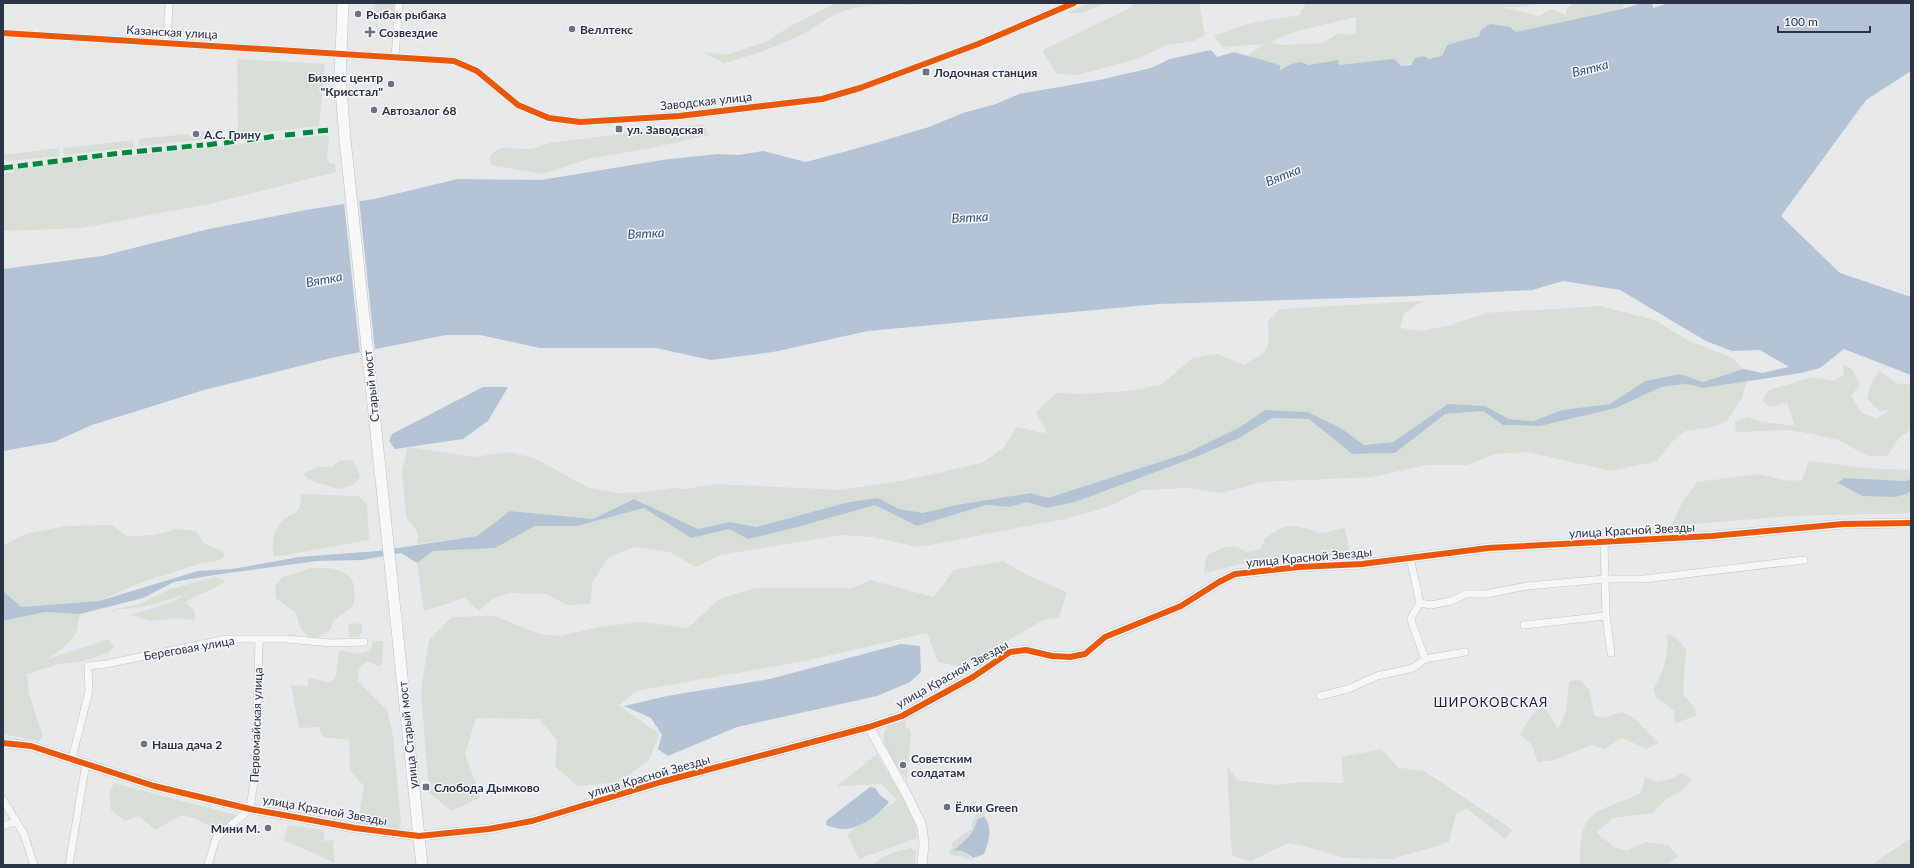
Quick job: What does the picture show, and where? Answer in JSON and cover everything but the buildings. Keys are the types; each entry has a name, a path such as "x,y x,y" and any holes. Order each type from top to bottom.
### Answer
{"main road":[{"name":"Старый мост","path":"343,3 340,54 345,139 397,634"},
{"name":"улица Старый мост","path":"397,634 422,865"}],"street":[{"path":"166,42 169,3"},
{"path":"396,57 399,3"},
{"name":"Заводская улица","path":"340,54 446,60 469,66 492,82 518,105 549,118 580,122 679,116 822,98 860,88 978,44 1074,3"},
{"name":"Казанская улица","path":"3,33 340,54"},
{"name":"улица Красной Звезды","path":"3,743 31,746 72,758 154,786 250,809 355,828 419,836 489,829 532,821 661,782 902,716 966,681 1010,652 1026,650 1052,656 1085,654 1105,637 1182,606 1219,582 1235,574 1299,567 1362,564 1488,548 1604,543 1712,536 1843,524 1911,523"},
{"name":"улица Красной Звезды","path":"1604,543 1606,616 1611,653"},
{"path":"1410,558 1420,603 1412,618 1412,623 1425,659"},
{"path":"1420,603 1431,605 1451,601 1466,594 1486,594 1526,586 1605,579 1644,579 1804,560"},
{"path":"1524,625 1606,616"},
{"name":"Береговая улица","path":"72,758 89,691 88,666 106,664 227,639 259,639 332,643 364,642"},
{"name":"Первомайская улица","path":"250,809 256,766 259,639"},
{"path":"1320,696 1348,689 1377,676 1414,668 1425,659 1465,652"},
{"path":"869,726 907,795 922,826 924,844 922,865"},
{"path":"69,865 86,763"},
{"path":"3,800 24,834 34,865"},
{"path":"208,865 216,838 250,809"},
{"path":"3,826 16,822"}],"shaded area":[{"path":"375,3 394,3 393,18 374,18"},
{"path":"836,3 914,3 914,5 874,5 844,11 831,16 804,34 781,44 753,55 724,63 703,52 726,55 768,41 789,27"},
{"path":"1090,3 1107,3 1081,13 1067,13"},
{"path":"1134,3 1153,3 1154,5 1164,3 1199,3 1205,35 1194,41 1167,45 1137,59 1077,75 1057,74 1045,56 1043,50 1130,8"},
{"path":"1306,3 1542,3 1521,7 1502,7 1539,16 1552,9 1566,15 1566,10 1572,3 1626,3 1621,9 1516,33 1479,36 1447,45 1442,56 1428,59 1424,56 1415,58 1412,63 1401,66 1369,62 1339,65 1338,60 1308,65 1291,64 1279,70 1245,63 1248,55 1265,44 1223,47 1213,36 1251,23 1300,15","holes":["1356,17 1356,34 1347,35 1339,33 1323,43 1285,45 1269,43 1297,31"]},
{"path":"237,59 325,64 319,126 238,135"},
{"path":"703,124 709,135 651,148 593,158 542,174 491,165 489,157 498,149 503,148 532,149 549,143"},
{"path":"207,131 208,139 139,146 138,139 186,134 196,138 199,132"},
{"path":"329,135 327,158 329,163 335,164 336,172 209,204 81,228 3,231 3,174 14,172 14,168"},
{"path":"133,140 134,147 64,155 63,148"},
{"path":"59,148 59,156 8,161 3,160 3,155"},
{"path":"1423,301 1404,313 1400,328 1421,331 1451,325 1486,313 1600,306 1655,320 1689,341 1733,358 1743,369 1703,382 1680,374 1645,381 1610,404 1562,410 1533,421 1509,419 1485,406 1448,404 1393,442 1364,445 1342,429 1308,412 1265,410 1240,427 1187,453 1048,498 1031,493 956,505 923,513 899,509 878,498 849,502 756,527 730,522 698,529 634,499 593,519 510,511 477,536 417,544 418,533 406,517 402,471 408,447 474,457 508,452 534,458 589,488 619,493 647,492 671,488 686,489 717,484 841,490 906,480 982,463 1003,448 1017,427 1048,434 1036,412 1056,393 1083,394 1128,391 1161,385 1193,358 1217,354 1244,365 1259,356 1266,349 1269,338 1268,321 1280,309"},
{"path":"1843,365 1852,369 1860,384 1851,396 1862,413 1877,419 1890,410 1880,411 1867,399 1871,383 1879,371 1896,383 1911,385 1911,429 1899,438 1887,456 1868,456 1838,440 1789,430 1736,432 1735,422 1747,417 1763,422 1795,426 1787,403 1770,407 1762,400 1769,390 1813,377 1834,381 1844,374"},
{"path":"1747,381 1742,398 1727,421 1717,426 1686,431 1673,441 1657,461 1611,471 1528,452 1495,454 1467,465 1427,465 1371,477 1260,482 1223,493 1188,488 1142,490 1107,507 1064,519 919,547 872,537 841,535 720,555 696,567 670,552 634,547 608,558 592,583 591,604 567,605 547,594 510,593 493,598 479,611 465,598 424,611 417,563 433,551 495,548 535,526 577,526 644,508 691,537 729,529 748,539 790,529 875,504 917,526 986,505 1009,507 1027,502 1046,508 1075,502 1201,455 1239,438 1272,418 1309,419 1352,454 1395,453 1445,414 1483,411 1503,425 1540,426 1616,408 1661,387 1686,384 1703,388"},
{"path":"353,460 360,476 355,484 339,489 311,481 303,474 318,467 332,467 339,461"},
{"path":"1809,461 1866,468 1911,470 1911,478 1906,481 1844,478 1896,497 1911,492 1911,513 1790,516 1671,526 1682,503 1697,482 1759,474 1789,481 1802,480"},
{"path":"301,494 359,496 367,505 369,540 274,557 273,542 277,527 284,519 294,514 300,508"},
{"path":"111,525 127,536 155,535 176,529 196,531 204,543 223,552 225,557 137,584 99,601 21,607 3,591 3,546 25,534 65,526"},
{"path":"1296,526 1322,533 1345,528 1350,554 1344,557 1303,553 1258,560 1204,573 1206,557 1216,551 1226,547 1235,547 1246,552 1261,549 1265,538 1283,527"},
{"path":"1003,561 1029,576 1067,592 1059,617 1043,620 963,667 938,662 927,633 809,660 636,691 619,705 659,734 649,760 618,782 578,786 555,767 557,740 539,719 476,718 465,754 481,797 452,811 429,793 421,690 429,640 452,617 495,616 540,634 560,636 599,627 641,622 688,628 719,599 756,588 852,588 870,580 934,597 954,570"},
{"path":"312,568 340,571 351,579 354,585 353,606 332,621 332,628 317,638 308,636 300,627 296,613 276,598 275,585 283,577"},
{"path":"216,577 226,581 185,602 194,610 195,620 176,618 151,621 130,615 173,602 184,595 143,607 106,611 140,604 170,589"},
{"path":"45,612 80,614 76,634 64,647 45,660 109,639 114,647 108,653 79,662 59,664 27,674 29,694 43,737 39,741 3,734 3,621"},
{"path":"362,623 362,632 359,637 350,637 348,624"},
{"path":"1667,634 1675,637 1686,649 1683,694 1695,708 1696,716 1675,723 1674,711 1656,697 1654,689 1661,675 1665,662"},
{"path":"373,641 383,641 382,665 378,666 367,661 359,669 358,681 387,710 393,736 401,824 397,830 358,821 364,786 350,771 349,740 322,737 319,727 299,728 291,685 307,686 309,678 331,683 336,676 339,650 359,654 370,651"},
{"path":"1578,679 1589,689 1594,716 1603,718 1622,712 1635,719 1658,743 1647,749 1622,738 1604,749 1591,745 1555,760 1538,762 1532,745 1520,734 1531,716 1543,704 1558,729 1566,712 1569,682"},
{"path":"905,721 906,728 909,728 911,732 907,780 889,755 884,740 884,733 887,727"},
{"path":"1381,749 1399,768 1424,771 1513,830 1505,839 1466,808 1456,814 1449,842 1393,859 1346,858 1301,845 1288,843 1251,861 1232,856 1227,766 1237,780 1273,785 1302,782 1344,783 1341,757"},
{"path":"877,754 915,818 917,838 859,859 847,834 897,800 882,784 837,786"},
{"path":"1682,773 1692,779 1683,790 1666,799 1653,813 1613,818 1596,833 1616,848 1627,851 1645,842 1668,845 1678,856 1666,865 1580,865 1583,832 1587,822 1593,815 1601,810 1641,793 1645,776 1656,782 1671,779"},
{"path":"114,783 240,816 232,826 216,830 194,818 180,816 155,830 139,816 125,821 111,810 109,794"},
{"path":"981,806 985,807 985,814 976,821 974,830 971,834 954,850 968,853 972,860 949,854 953,842 971,829 977,808"},
{"path":"288,825 324,830 324,841 334,840 333,848 335,863 284,840"},
{"path":"1911,838 1911,865 1871,865"},
{"path":"911,848 916,851 915,865 873,865 881,858 900,850"}],"water":[{"name":"Вятка","path":"1641,3 1652,3 1653,8 1669,3 1911,3 1911,71 1866,100 1781,216 1840,273 1911,297 1911,375 1844,349 1820,368 1801,373 1703,388 1686,384 1661,387 1616,408 1540,426 1503,425 1483,411 1445,414 1395,453 1352,454 1309,419 1272,418 1239,438 1201,455 1075,502 1046,508 1027,502 1009,507 986,505 917,526 875,505 790,529 748,539 729,529 691,538 644,508 577,526 535,526 495,548 433,551 417,563 401,553 362,560 317,561 214,575 174,582 143,598 80,614 45,612 3,621 3,591 21,607 99,601 198,571 232,569 299,557 378,551 477,536 510,511 593,519 634,499 698,529 730,522 756,527 849,502 878,498 899,509 923,513 956,505 1031,493 1048,498 1187,453 1240,427 1265,410 1308,412 1342,429 1364,445 1393,442 1448,404 1485,406 1509,419 1533,421 1562,410 1610,404 1645,381 1680,374 1703,382 1743,369 1762,373 1789,367 1760,350 1732,351 1706,341 1620,290 1563,281 1532,290 1413,296 1159,304 868,331 773,352 711,360 656,348 540,348 480,335 446,335 331,358 204,390 92,425 54,442 3,451 3,269 102,256 209,229 306,210 374,199 458,179 541,180 669,159 718,154 739,155 763,151 806,162 929,127 963,113 996,104 1019,94 1099,80 1151,68 1170,59 1211,50 1217,57 1234,52 1280,65 1280,70 1291,64 1302,62 1308,65 1338,60 1339,65 1394,59 1401,66 1411,65 1415,58 1424,56 1429,59 1442,56 1447,45 1479,36 1481,30 1490,24 1510,27 1516,32 1622,9"},
{"path":"483,387 508,387 488,421 463,439 395,449 389,441 392,434"},
{"path":"1844,478 1906,481 1911,478 1911,492 1896,497 1863,496 1838,483"},
{"path":"901,644 920,646 921,672 910,682 877,696 737,727 668,756 658,749 662,735 651,718 624,706 667,696 770,679"},
{"path":"870,787 875,788 880,795 889,802 881,811 869,820 850,829 828,826 826,824 827,820"},
{"path":"984,816 987,820 989,840 984,854 973,858 962,851 953,851 971,834 977,820"}],"pier":[{"path":"359,199 375,351 360,354 344,202"}],"marked path":[{"path":"318,131 333,130"},
{"path":"303,133 314,132"},
{"path":"285,135 298,134"},
{"path":"264,138 275,136"},
{"path":"247,140 260,138"},
{"path":"224,143 236,141"},
{"path":"207,145 221,143"},
{"path":"3,168 113,154 203,145"}],"cycle path":[{"path":"3,33 454,61 477,71 518,105 549,118 580,122 679,116 822,99 860,88 978,44 1074,3"},
{"path":"3,743 31,746 154,786 250,809 355,828 419,836 489,829 532,821 661,782 869,727 902,716 973,677 1010,652 1026,650 1052,656 1070,657 1085,654 1105,637 1181,606 1219,582 1235,574 1299,567 1362,564 1488,548 1712,536 1843,524 1911,523"}],"place":[{"name":"Рыбак рыбака","path":"358,14"},
{"name":"Веллтекс","path":"572,29"},
{"name":"Созвездие","path":"370,32"},
{"name":"Лодочная станция","path":"926,72"},
{"name":"Бизнес центр \"Крисстал\"","path":"391,84"},
{"name":"Автозалог 68","path":"374,110"},
{"name":"ул. Заводская","path":"619,129"},
{"name":"А.С. Грину","path":"196,134"},
{"name":"Наша дача 2","path":"144,744"},
{"name":"Советским солдатам","path":"903,765"},
{"name":"Слобода Дымково","path":"426,787"},
{"name":"Ёлки Green","path":"947,807"},
{"name":"Мини М.","path":"268,828"}],"district":[{"name":"ШИРОКОВСКАЯ","path":"1491,702"}]}
